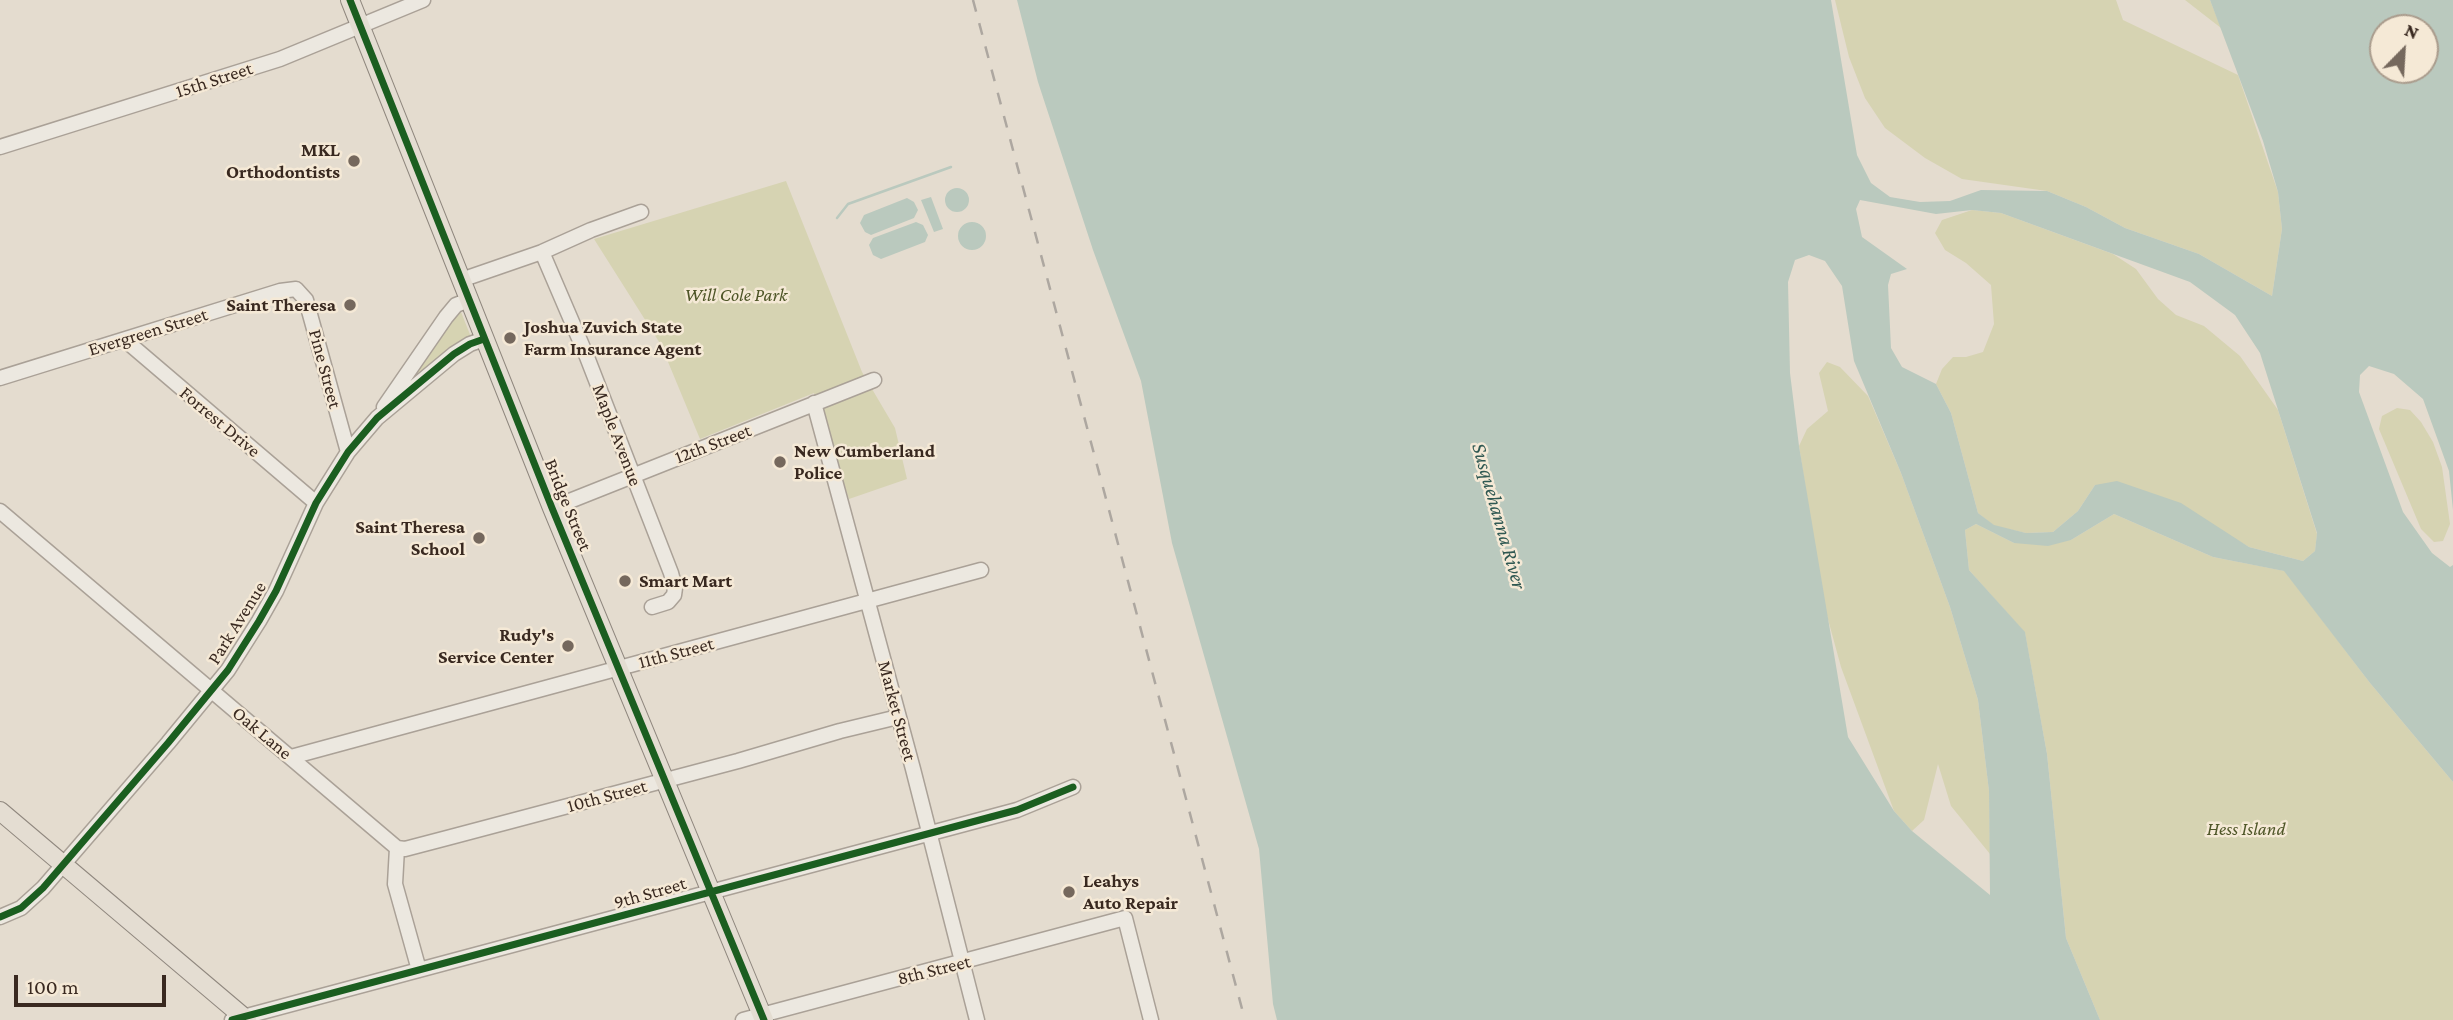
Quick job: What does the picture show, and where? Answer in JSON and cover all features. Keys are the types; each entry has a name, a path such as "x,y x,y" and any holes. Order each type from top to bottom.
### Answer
{"main road":[{"name":"Bridge Street","path":"351,0 552,508 763,1018"},
{"path":"0,811 241,1019"}],"street":[{"name":"15th Street","path":"0,147 280,59 423,0"},
{"path":"461,280 542,252 641,212"},
{"name":"Maple Avenue","path":"542,252 587,357 675,588 672,600 652,607"},
{"name":"Evergreen Street","path":"0,378 280,290 296,289"},
{"name":"Pine Street","path":"296,289 306,300 348,452"},
{"name":"Park Avenue","path":"0,917 27,904 64,865 212,691 241,651 271,601 316,503 348,452 377,418 446,317 456,305 469,300"},
{"name":"Park Avenue","path":"377,418 460,349 484,339"},
{"name":"Forrest Drive","path":"125,340 316,503"},
{"name":"12th Street","path":"552,508 874,380"},
{"name":"Market Street","path":"814,403 930,833 977,1020"},
{"name":"Oak Lane","path":"0,510 397,848"},
{"name":"11th Street","path":"291,757 981,570"},
{"name":"10th Street","path":"397,848 405,849 898,717"},
{"name":"9th Street","path":"241,1019 1017,810 1073,787"},
{"path":"397,848 395,884 419,970"},
{"name":"8th Street","path":"743,1020 763,1018 1125,918 1151,1020"}],"green space":[{"path":"1835,0 2116,0 2123,20 2238,75 2278,192 2282,229 2272,296 2199,254 2125,228 2086,207 2047,191 1962,179 1925,158 1885,128 1865,98 1849,57"},
{"path":"2185,0 2210,0 2221,28"},
{"name":"Will Cole Park","path":"786,181 862,372 895,428 907,479 849,499 814,393 700,439 661,345 594,239"},
{"path":"1972,210 2001,213 2113,254 2136,269 2158,299 2176,315 2204,326 2240,356 2278,410 2317,534 2315,551 2303,561 2249,547 2221,531 2095,485 2078,511 2053,532 2026,533 1994,526 1978,513 1951,413 1936,384 1942,369 1953,357 1966,357 1983,352 1994,324 1991,285 1966,263 1945,250 1935,233 1942,220"},
{"path":"461,312 471,337 414,376 456,314"},
{"path":"1827,362 1840,367 1868,396 1901,473 1950,607 1978,700 1989,791 1990,854 1951,806 1938,764 1924,820 1912,831 1894,811 1841,667 1823,601 1799,446 1807,429 1828,411 1819,373"},
{"path":"2397,408 2410,410 2421,422 2433,442 2442,467 2450,524 2443,541 2434,542 2421,529 2379,429 2382,416"},
{"name":"Hess Island","path":"2114,514 2213,557 2285,571 2370,683 2453,782 2453,1020 2100,1020 2066,938 2047,754 2025,633 1969,570 1965,530 1976,524 2014,543 2071,540"}],"water":[{"name":"Susquehanna River","path":"1017,0 1831,0 1857,155 1871,183 1890,197 1920,202 1950,201 1981,190 2047,191 2086,207 2125,228 2199,254 2272,296 2282,229 2278,192 2263,141 2210,0 2453,0 2453,510 2449,471 2423,399 2394,374 2369,366 2360,375 2359,392 2403,512 2432,553 2450,567 2453,565 2453,782 2370,683 2284,571 2213,557 2114,514 2071,540 2048,546 2014,543 1976,524 1965,530 1969,570 2025,632 2047,754 2066,938 2100,1020 1277,1020 1273,1004 1259,849 1172,543 1141,381 1093,250 1038,82","holes":["1860,200 1936,214 1972,210 2001,213 2190,282 2235,315 2260,353 2317,533 2315,551 2303,561 2249,547 2181,503 2117,481 2095,485 2078,511 2053,532 2026,533 1994,525 1978,513 1951,413 1936,384 1902,367 1891,348 1888,285 1891,274 1907,269 1862,237 1856,209","1809,255 1825,261 1842,286 1854,361 1901,473 1950,607 1978,700 1989,791 1990,895 1912,831 1894,811 1848,737 1799,446 1790,373 1788,282 1795,260"]},
{"path":"957,188 966,191 969,200 966,209 957,212 948,209 945,200 948,191"},
{"path":"931,197 943,229 934,232 921,200"},
{"path":"907,198 914,202 918,210 914,218 871,235 865,232 860,223 864,215"},
{"path":"916,222 923,225 928,235 925,242 881,259 873,255 869,245 873,238"},
{"path":"972,222 982,226 986,236 982,246 972,250 962,246 958,236 962,226"}],"waterway":[{"path":"837,218 848,204 951,167"}],"railway":[{"path":"973,0 1245,1020"}],"cycle path":[{"path":"350,0 552,508 764,1020"},
{"path":"0,917 21,908 43,888 228,670 276,591 316,503 348,452 377,418 454,354 484,339"},
{"path":"232,1020 1017,810 1073,787"}],"place":[{"name":"MKL Orthodontists","path":"354,161"},
{"name":"Saint Theresa","path":"350,305"},
{"name":"Joshua Zuvich State Farm Insurance Agent","path":"510,338"},
{"name":"New Cumberland Police","path":"780,462"},
{"name":"Saint Theresa School","path":"479,538"},
{"name":"Smart Mart","path":"625,581"},
{"name":"Rudy's Service Center","path":"568,646"},
{"name":"Leahys Auto Repair","path":"1069,892"}]}
